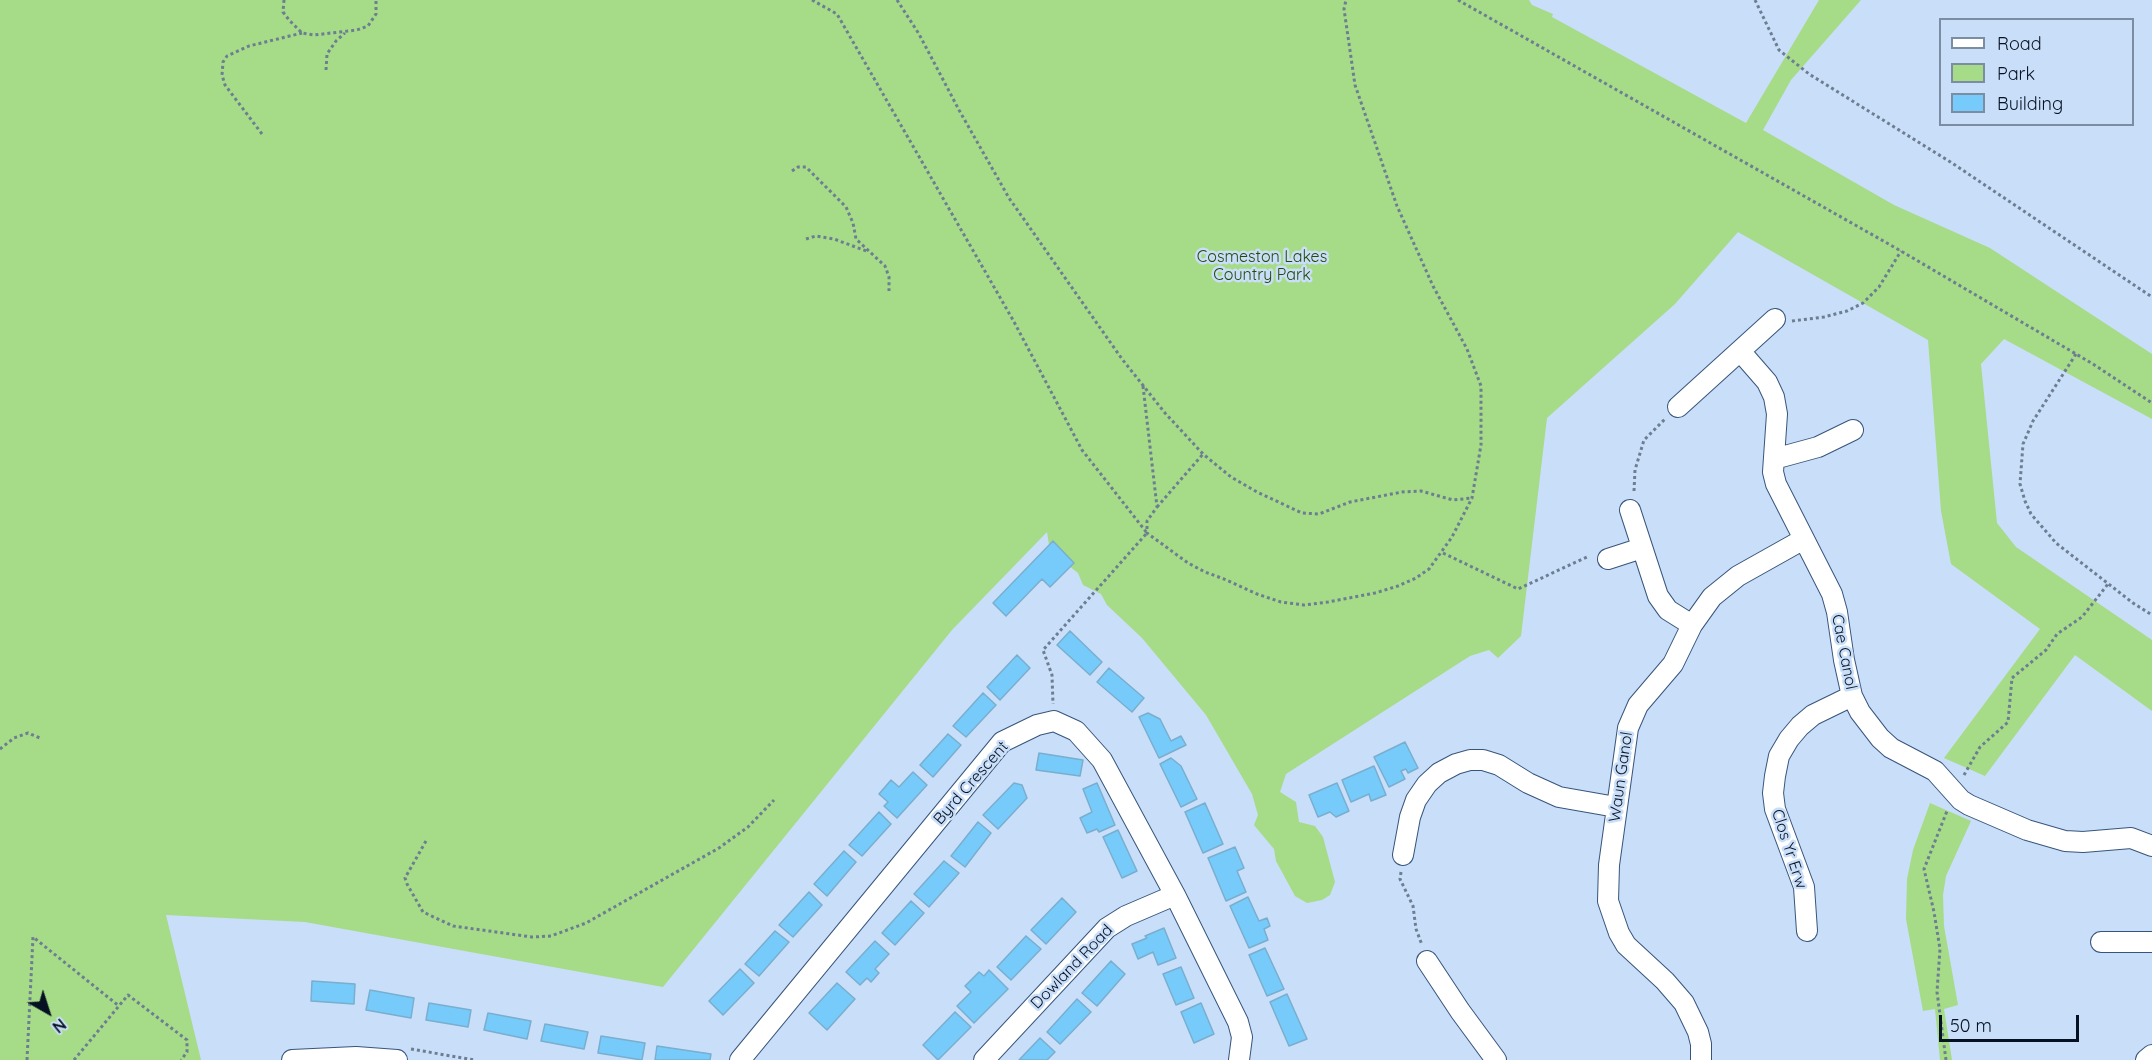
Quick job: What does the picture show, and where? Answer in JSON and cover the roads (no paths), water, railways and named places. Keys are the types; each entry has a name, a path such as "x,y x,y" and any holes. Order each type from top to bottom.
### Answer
{"street":[{"path":"1678,407 1775,319"},
{"name":"Cae Canol","path":"1740,351 1767,382 1774,397 1777,414 1773,472 1776,484 1832,594 1852,696 1860,712 1880,738 1905,757 1935,771 1954,793 1969,805 2044,837 2083,842 2131,838 2152,846"},
{"path":"1774,459 1818,447 1853,430"},
{"path":"1630,510 1662,603 1692,626"},
{"name":"Waun Ganol","path":"1701,1060 1698,1032 1684,1003 1665,981 1626,945 1613,918 1608,901 1607,882 1628,728 1632,716 1647,692 1673,664 1692,626 1712,597 1738,576 1804,539"},
{"path":"1608,559 1642,548"},
{"name":"Clos Yr Erw","path":"1807,931 1804,888 1775,809 1773,794 1775,776 1779,756 1800,726 1813,715 1852,696"},
{"name":"Byrd Crescent","path":"740,1060 1002,742 1037,725 1054,720 1076,731 1102,760 1175,895"},
{"path":"1403,855 1410,817 1416,800 1427,784 1439,773 1470,760 1483,760 1499,765 1528,783 1559,797 1616,807"},
{"path":"1175,895 1238,1022 1242,1036 1239,1060"},
{"name":"Dowland Road","path":"984,1060 1107,928 1126,916 1175,895"},
{"path":"2101,942 2152,942"},
{"path":"1427,961 1496,1060"},
{"path":"292,1060 401,1054"},
{"path":"2146,1060 2152,1055"}],"park label":[{"name":"Cosmeston Lakes Country Park","path":"1262,266"}]}
